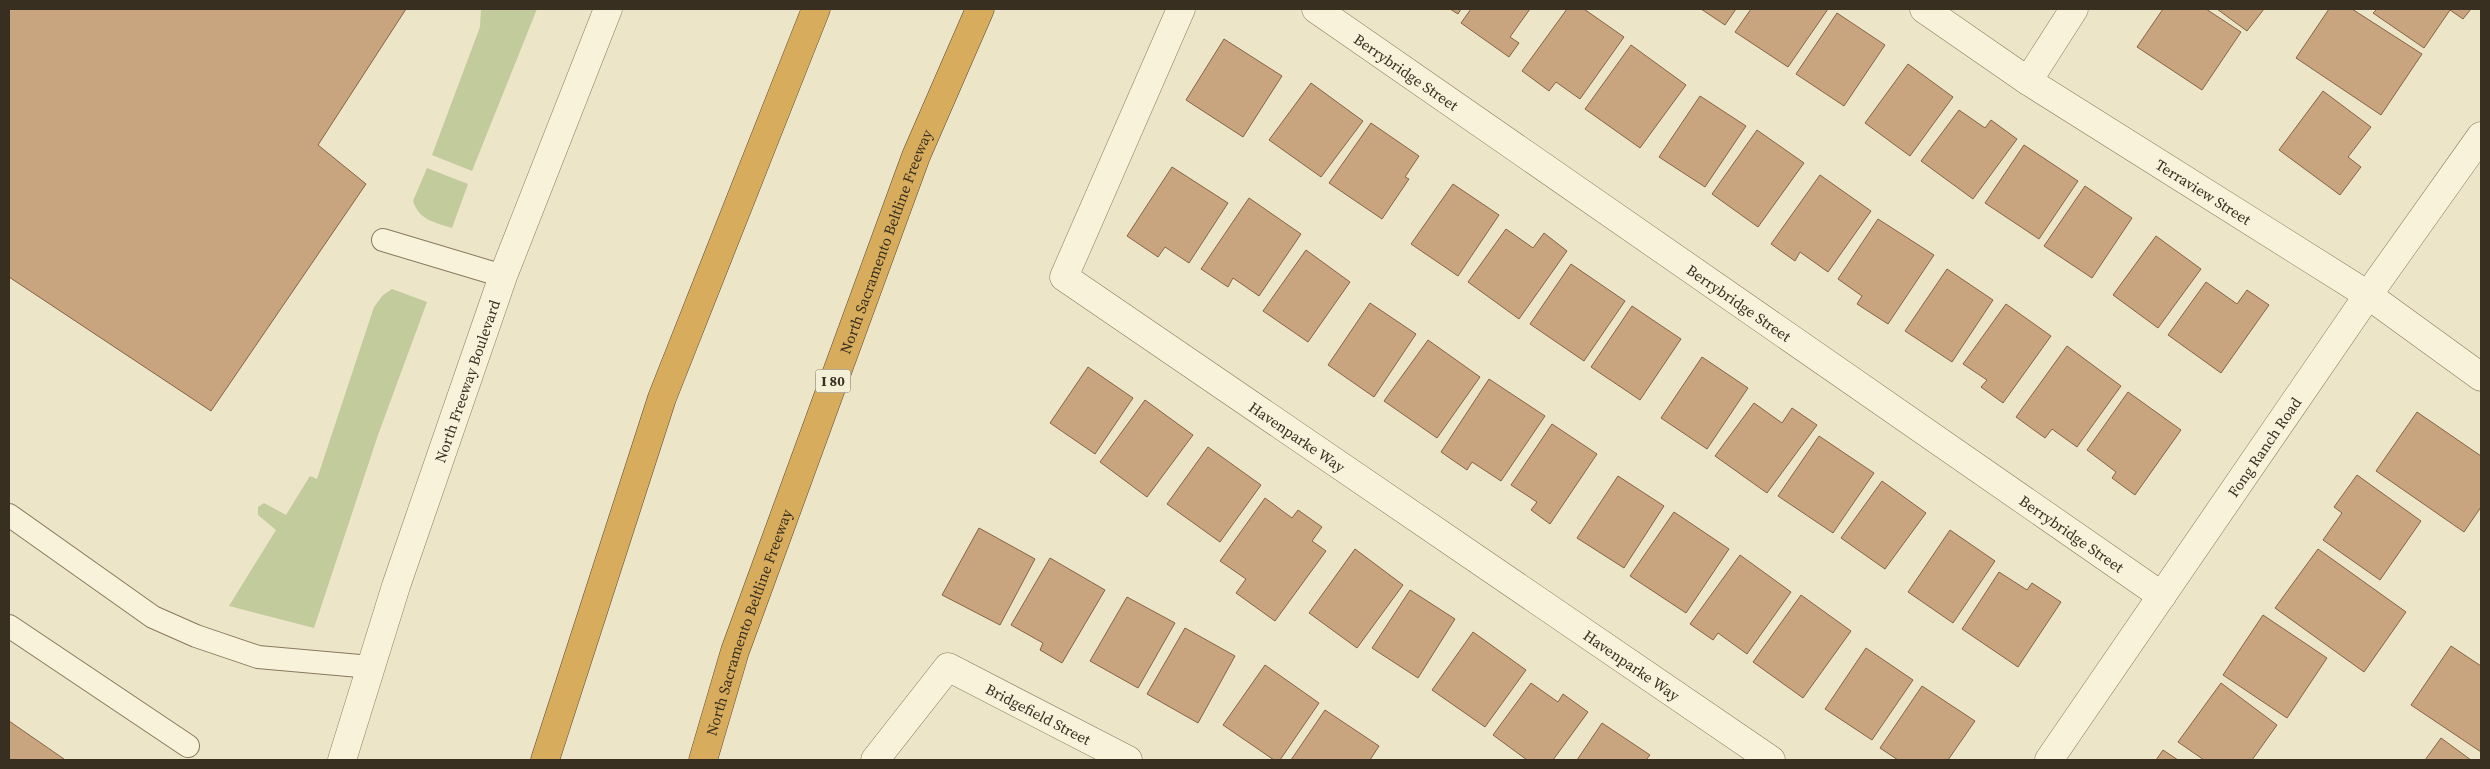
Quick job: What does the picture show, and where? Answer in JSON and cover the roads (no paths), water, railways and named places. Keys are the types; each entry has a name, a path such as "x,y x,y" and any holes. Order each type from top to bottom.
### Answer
{"highway":[{"path":"545,760 662,398 816,9"},
{"name":"North Sacramento Beltline Freeway","path":"703,760 735,651 916,156 980,9"}],"street":[{"name":"North Freeway Boulevard","path":"342,760 396,586 503,276 608,9"},
{"name":"Havenparke Way","path":"1181,9 1064,278 1771,760"},
{"name":"Berrybridge Street","path":"1316,9 2162,596"},
{"name":"Terraview Street","path":"1924,9 2028,81 2368,296 2481,377"},
{"path":"2028,81 2074,9"},
{"name":"Fong Ranch Road","path":"2049,760 2368,296 2481,136"},
{"name":"Bridgefield Street","path":"875,760 948,668 1128,760"}],"lane":[{"path":"383,240 503,276"},
{"path":"9,515 153,617 196,636 258,657 371,667"},
{"path":"9,626 188,746"}]}
